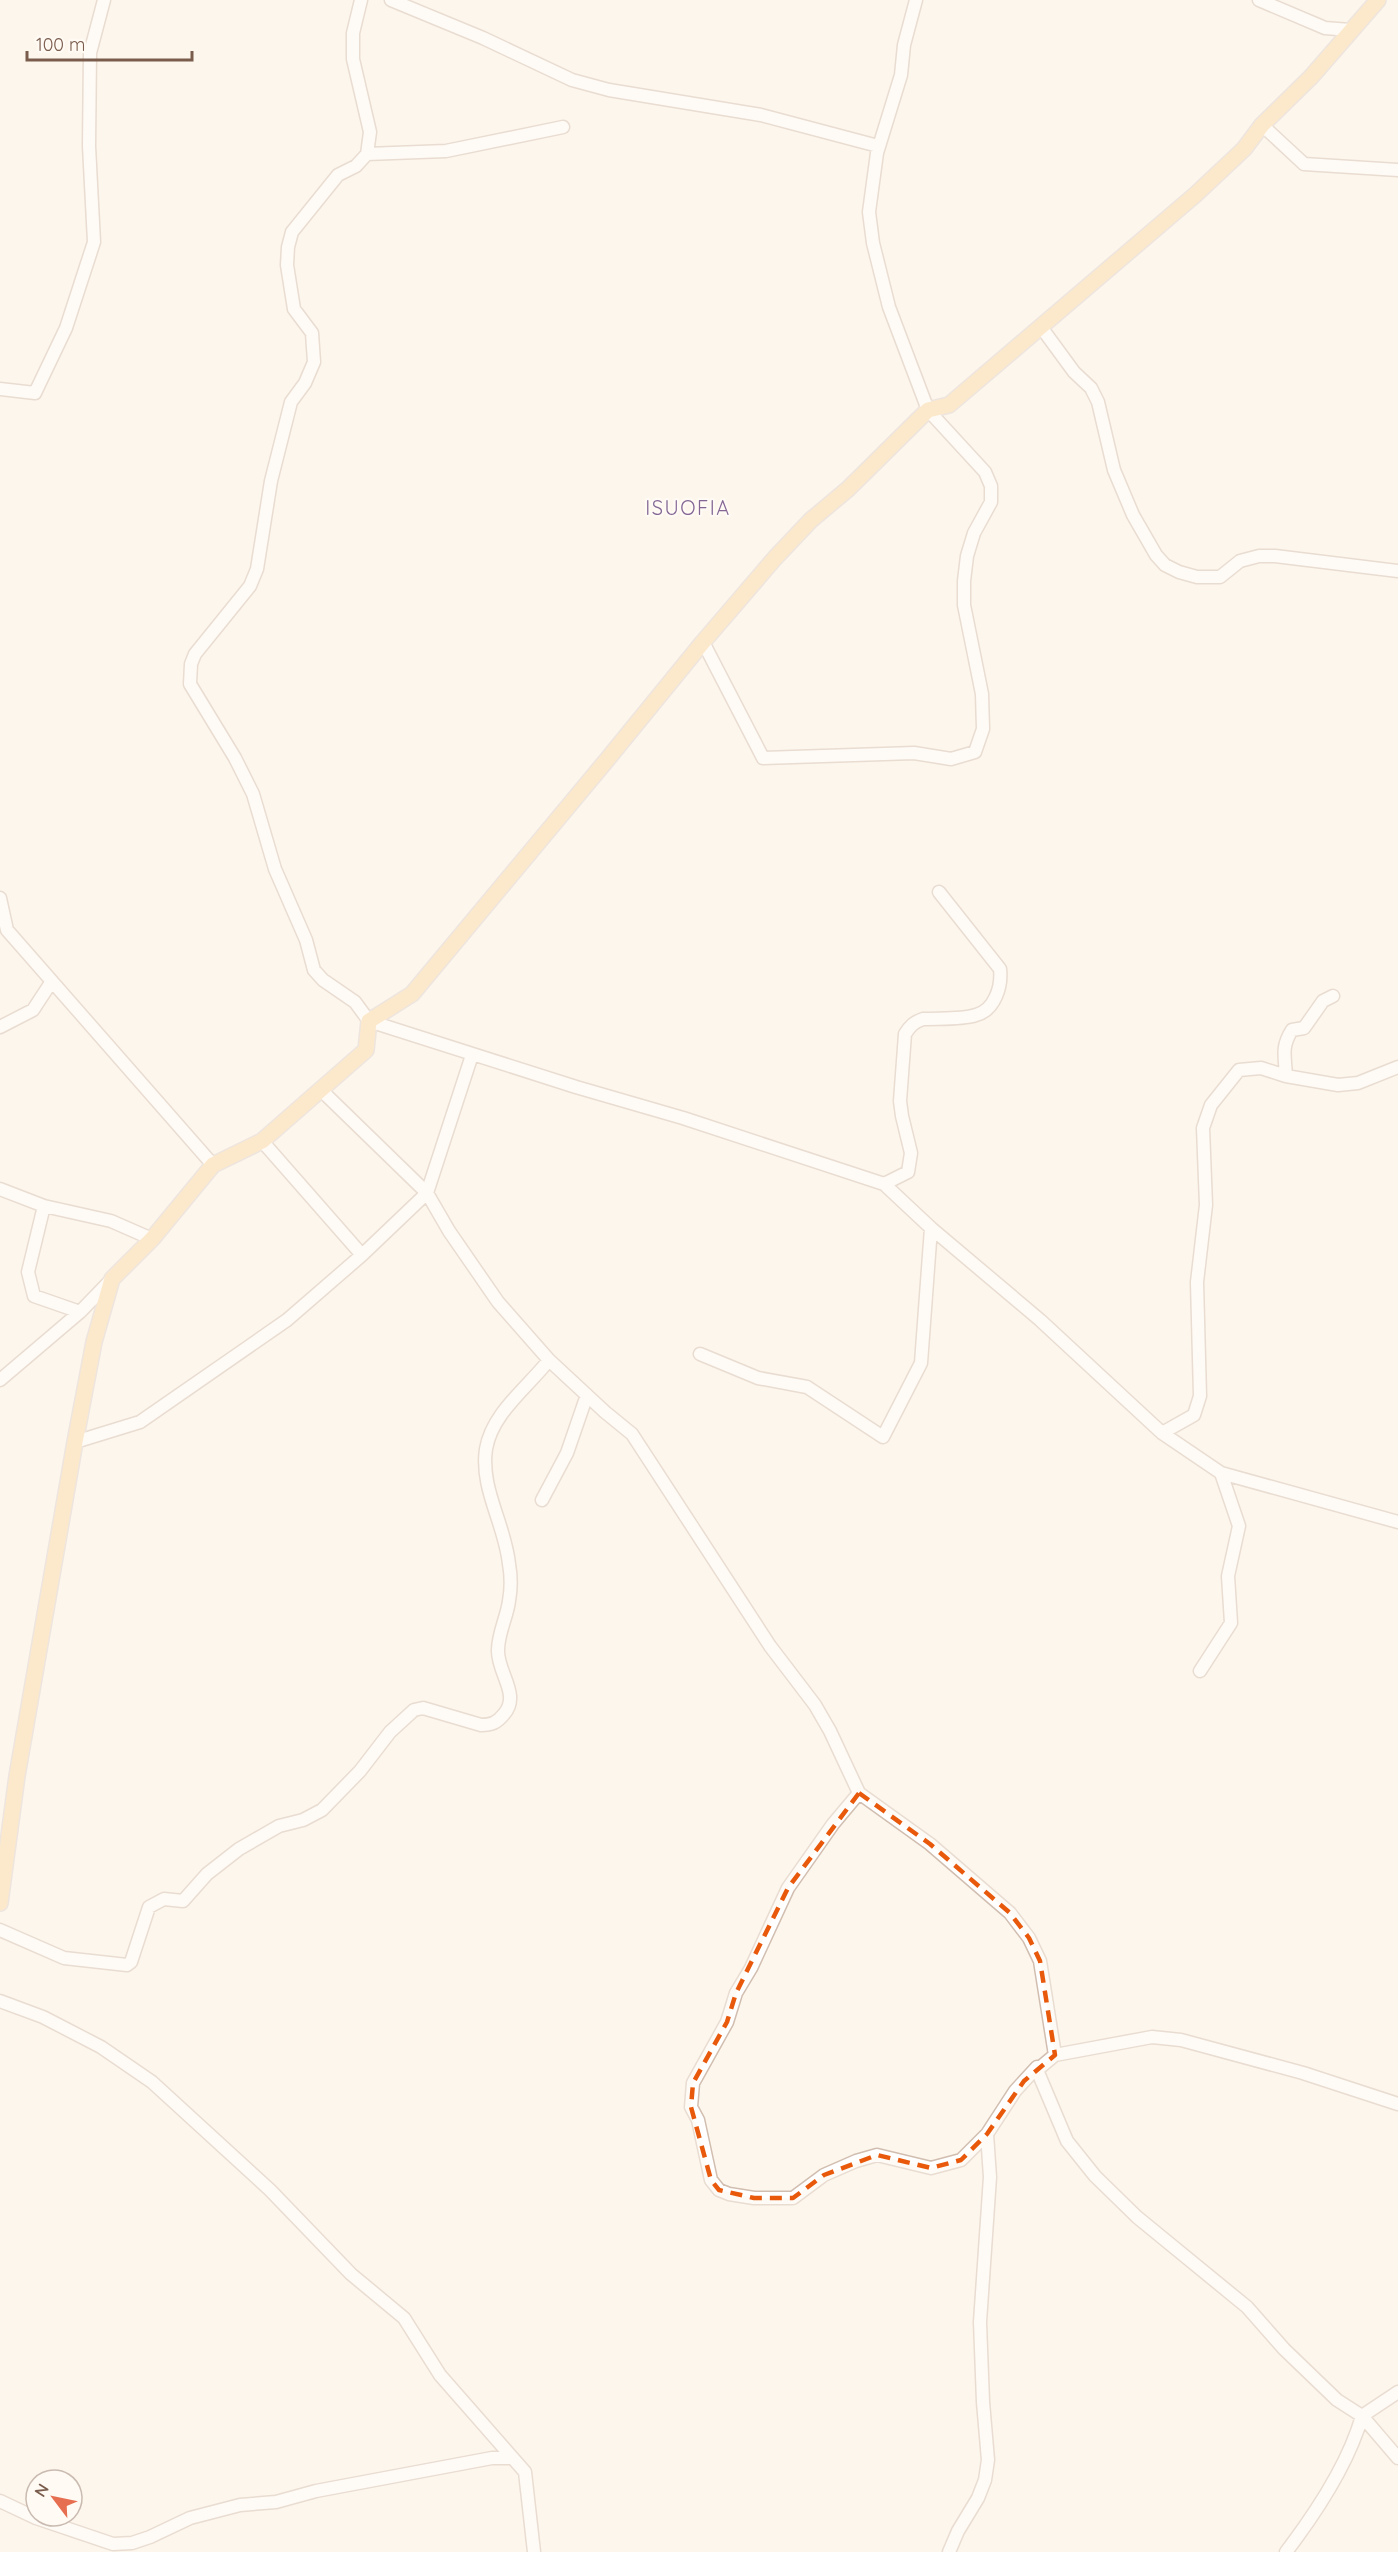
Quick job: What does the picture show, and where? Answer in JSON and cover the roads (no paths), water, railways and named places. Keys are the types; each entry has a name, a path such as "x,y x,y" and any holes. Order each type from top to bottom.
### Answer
{"main road":[{"path":"0,1903 15,1787 75,1442 94,1342 112,1279 152,1239 213,1165 262,1141 366,1050 369,1021 412,994 702,642 811,520 848,489 928,410 949,405 1195,195 1244,149 1262,125 1311,77 1378,0"}],"street":[{"path":"0,389 35,393 66,328 94,242 89,146 90,53 104,0"},
{"path":"361,0 353,33 353,59 370,132 367,154 356,166 338,175 292,232 287,265 294,309 312,333 314,362 305,383 291,402 271,481 257,569 250,586 195,654 191,664 190,684 253,794 275,869 306,940 314,970 323,980 355,1002 369,1021 472,1055 683,1118 884,1184 931,1228 1040,1320 1162,1433 1221,1473 1398,1522"},
{"path":"391,0 581,82 609,90 761,116 878,146"},
{"path":"702,642 763,758 914,753 951,759 975,752 983,729 982,694 964,605 964,581 967,556 974,533 991,502 991,486 984,471 928,410 888,307 873,243 869,212 878,146 901,75 904,45 916,0"},
{"path":"1260,0 1325,28 1350,30"},
{"path":"1262,125 1304,164 1398,170"},
{"path":"367,154 446,151 562,128"},
{"path":"1041,327 1074,372 1091,388 1098,402 1118,479 1133,515 1156,555 1166,565 1179,572 1197,577 1220,577 1240,561 1259,556 1275,556 1398,572"},
{"path":"884,1184 908,1172 911,1153 900,1101 906,1034 909,1028 915,1022 923,1019 977,1015 988,1008 996,997 1002,981 1000,969 939,892"},
{"path":"0,898 7,930 213,1165"},
{"path":"0,1027 33,1010 52,981"},
{"path":"1286,1076 1283,1049 1286,1039 1292,1030 1304,1028 1323,1001 1334,996"},
{"path":"75,1442 140,1422 286,1320 362,1255 427,1193 472,1055"},
{"path":"1162,1433 1194,1414 1200,1396 1197,1282 1206,1205 1206,1147 1203,1128 1211,1105 1239,1070 1261,1068 1286,1076 1338,1085 1358,1083 1398,1067"},
{"path":"321,1090 427,1193 498,1302 549,1360 632,1434 770,1646 815,1705 859,1793 930,1844 1010,1913 1029,1938 1040,1961 1055,2055"},
{"path":"262,1141 362,1255"},
{"path":"0,1190 44,1206 111,1221 152,1239"},
{"path":"44,1206 27,1272 34,1296 80,1312"},
{"path":"700,1354 758,1378 807,1387 884,1437 921,1363 931,1228"},
{"path":"0,1380 80,1312 112,1279"},
{"path":"0,1930 64,1958 127,1965 131,1962 146,1914 155,1902 164,1899 183,1901 207,1874 239,1849 279,1826 303,1820 322,1810 360,1771 390,1732 414,1710 423,1708 481,1725 495,1723 502,1717 511,1704 511,1695 498,1649 509,1600 510,1565 502,1526 488,1488 484,1465 487,1445 498,1420 549,1360"},
{"path":"542,1500 567,1453 587,1395"},
{"path":"1200,1671 1231,1623 1228,1576 1239,1526 1221,1473"},
{"path":"859,1793 839,1816 788,1888 751,1968 736,1993 727,2022 693,2084 691,2107 698,2120 711,2180 719,2190 754,2198 793,2198 824,2175 856,2161 878,2156 931,2168 961,2160 987,2134 1015,2091 1037,2067 1036,2070 1067,2141 1095,2176 1137,2217 1247,2307 1284,2349 1337,2400 1362,2416 1398,2458"},
{"path":"0,2001 43,2018 101,2047 152,2082 227,2149 351,2274 404,2318 440,2375 525,2472 534,2552"},
{"path":"1036,2070 1055,2055 1152,2037 1181,2040 1303,2073 1398,2104"},
{"path":"950,2552 967,2514 978,2498 985,2481 988,2460 980,2322 990,2176 987,2134"},
{"path":"1286,2552 1335,2476 1356,2438 1362,2416 1398,2392"},
{"path":"0,2501 36,2518 113,2544 132,2543 190,2518 240,2505 276,2502 316,2491 492,2458 504,2456 513,2458"}],"district":[{"name":"ISUOFIA","path":"688,508"}]}
